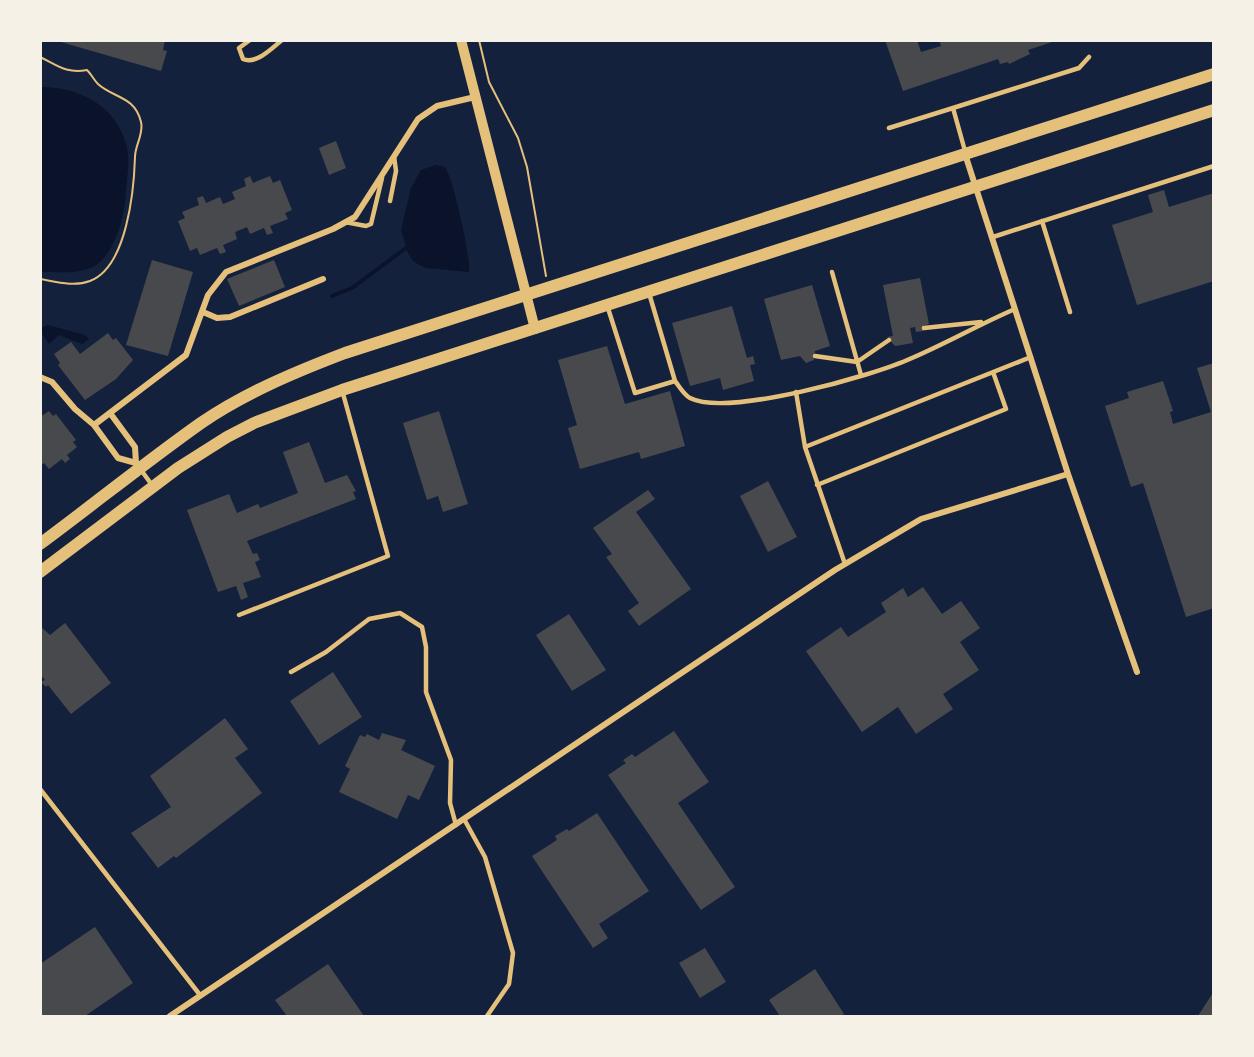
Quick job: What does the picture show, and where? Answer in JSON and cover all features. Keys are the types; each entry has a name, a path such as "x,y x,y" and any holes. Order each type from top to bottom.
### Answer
{"main road":[{"path":"40,544 138,466 203,422 295,372 345,353 1214,74"},
{"path":"40,572 153,487 226,437 254,423 342,390 1214,110"}],"street":[{"path":"461,40 535,329"},
{"path":"94,425 186,355 208,295 226,272 355,217 408,132 427,111 437,106 475,97"},
{"path":"965,154 1068,474 1137,672"},
{"path":"202,312 217,318 230,317 323,279"},
{"path":"40,377 52,382 75,409 94,425 118,458 138,466"},
{"path":"110,413 135,447 138,466"},
{"path":"170,1017 845,564 921,519 1068,474"}],"lane":[{"path":"250,40 239,48 243,59 248,61 254,60 282,40"},
{"path":"890,128 1079,68 1089,57"},
{"path":"953,108 965,154"},
{"path":"390,201 396,171 393,156"},
{"path":"993,237 1214,166"},
{"path":"345,222 366,226 371,224 383,172"},
{"path":"1042,221 1070,312"},
{"path":"832,272 861,375"},
{"path":"649,292 675,381 689,398 719,403 759,400 861,375 911,359 1015,309"},
{"path":"607,305 635,393 675,381"},
{"path":"924,328 986,322"},
{"path":"815,356 857,362 889,340"},
{"path":"805,447 1030,357"},
{"path":"817,485 1006,409 993,372"},
{"path":"239,615 388,556 342,390"},
{"path":"796,392 805,447 845,564"},
{"path":"138,466 153,487"},
{"path":"291,672 326,652 369,619 400,613 422,627 426,647 426,692 452,760 450,803 456,825"},
{"path":"40,789 200,995"},
{"path":"464,819 485,857 513,952 509,984 487,1017"}],"path":[{"path":"478,40 489,82 518,138 527,167 549,287"},
{"path":"40,57 60,69 87,70 99,85 120,94 134,108 142,130 135,146 136,175 129,214 107,266 100,274 87,282 69,284 40,279"}],"water":[{"path":"41,87 69,91 95,102 115,120 127,147 125,200 116,237 102,260 89,269 81,271 41,272"},
{"path":"436,165 445,167 457,201 469,272 425,268 413,261 408,253 401,230 411,188 421,170"},
{"path":"48,325 85,335 89,339 82,344 59,335 49,344 41,332 41,328"}],"building":[{"path":"54,40 165,40 163,50 167,51 161,71"},
{"path":"885,40 917,40 921,52 941,46 939,40 1055,41 1028,50 1030,54 1009,64 1008,62 1000,64 998,59 903,91"},
{"path":"336,141 346,168 329,175 319,148"},
{"path":"250,176 253,183 270,176 273,183 280,180 292,210 285,213 288,219 270,226 273,233 267,235 264,228 250,234 247,227 235,232 237,239 223,245 226,252 220,254 217,248 200,255 197,248 190,251 178,221 185,218 182,212 199,205 197,198 203,196 206,203 220,197 223,204 235,199 232,192 246,186 244,179"},
{"path":"1164,190 1169,207 1214,193 1214,281 1137,305 1112,225 1153,212 1148,195"},
{"path":"152,260 193,272 168,356 126,345"},
{"path":"274,260 285,287 239,306 227,279"},
{"path":"920,278 929,324 923,326 924,331 916,332 915,327 910,328 913,343 895,346 887,337 893,336 883,285"},
{"path":"812,285 830,346 815,351 814,360 806,363 800,356 781,360 764,299"},
{"path":"732,306 747,358 753,356 755,364 750,365 754,381 723,390 720,378 690,386 672,323"},
{"path":"108,333 113,340 116,338 133,360 116,379 85,400 58,365 60,363 54,354 71,342 80,354"},
{"path":"607,346 625,404 670,391 685,446 641,459 639,452 580,469 568,428 577,425 558,360"},
{"path":"1214,363 1214,608 1186,617 1143,483 1131,487 1105,406 1129,398 1127,392 1163,381 1173,411 1170,412 1173,424 1211,412 1197,368"},
{"path":"49,411 53,416 56,414 76,440 73,442 77,447 67,455 70,459 65,463 62,459 49,469 44,463 40,466 40,417"},
{"path":"439,411 468,504 443,512 438,496 427,500 403,423"},
{"path":"309,442 325,483 347,475 356,491 353,492 356,499 247,541 253,554 257,553 260,560 255,562 261,577 243,583 248,597 241,600 236,586 218,592 187,510 229,494 237,513 258,504 260,508 298,493 283,452"},
{"path":"768,481 797,537 768,552 740,496"},
{"path":"648,490 655,499 636,512 691,589 639,626 628,611 639,603 606,557 612,554 593,528"},
{"path":"923,587 942,614 961,601 980,628 960,642 979,670 943,694 953,709 916,734 898,707 862,732 806,651 841,627 848,637 886,612 881,603 903,588 908,597"},
{"path":"569,614 606,670 572,691 536,635"},
{"path":"65,623 111,683 71,714 48,685 46,687 41,682 45,680 40,674 40,626 50,635"},
{"path":"333,672 362,717 319,745 290,701"},
{"path":"225,718 248,749 235,758 262,793 176,858 174,856 158,868 131,833 171,807 150,776"},
{"path":"674,731 709,782 678,803 735,887 701,910 608,775 626,763 623,760 632,754 635,757"},
{"path":"382,733 406,740 401,750 435,766 419,800 408,795 397,819 339,792 350,769 345,766 360,735 365,737 367,734 379,740"},
{"path":"597,813 649,891 599,924 608,938 593,948 532,856 557,840 555,836 567,829 569,831"},
{"path":"95,927 133,983 85,1016 40,1016 40,964"},
{"path":"705,948 726,982 700,998 679,963"},
{"path":"328,964 364,1016 287,1016 275,1000"},
{"path":"815,969 844,1014 840,1016 780,1016 769,1000"},
{"path":"1214,991 1214,1016 1198,1016"}],"waterway":[{"path":"332,296 352,288 406,248"}]}
